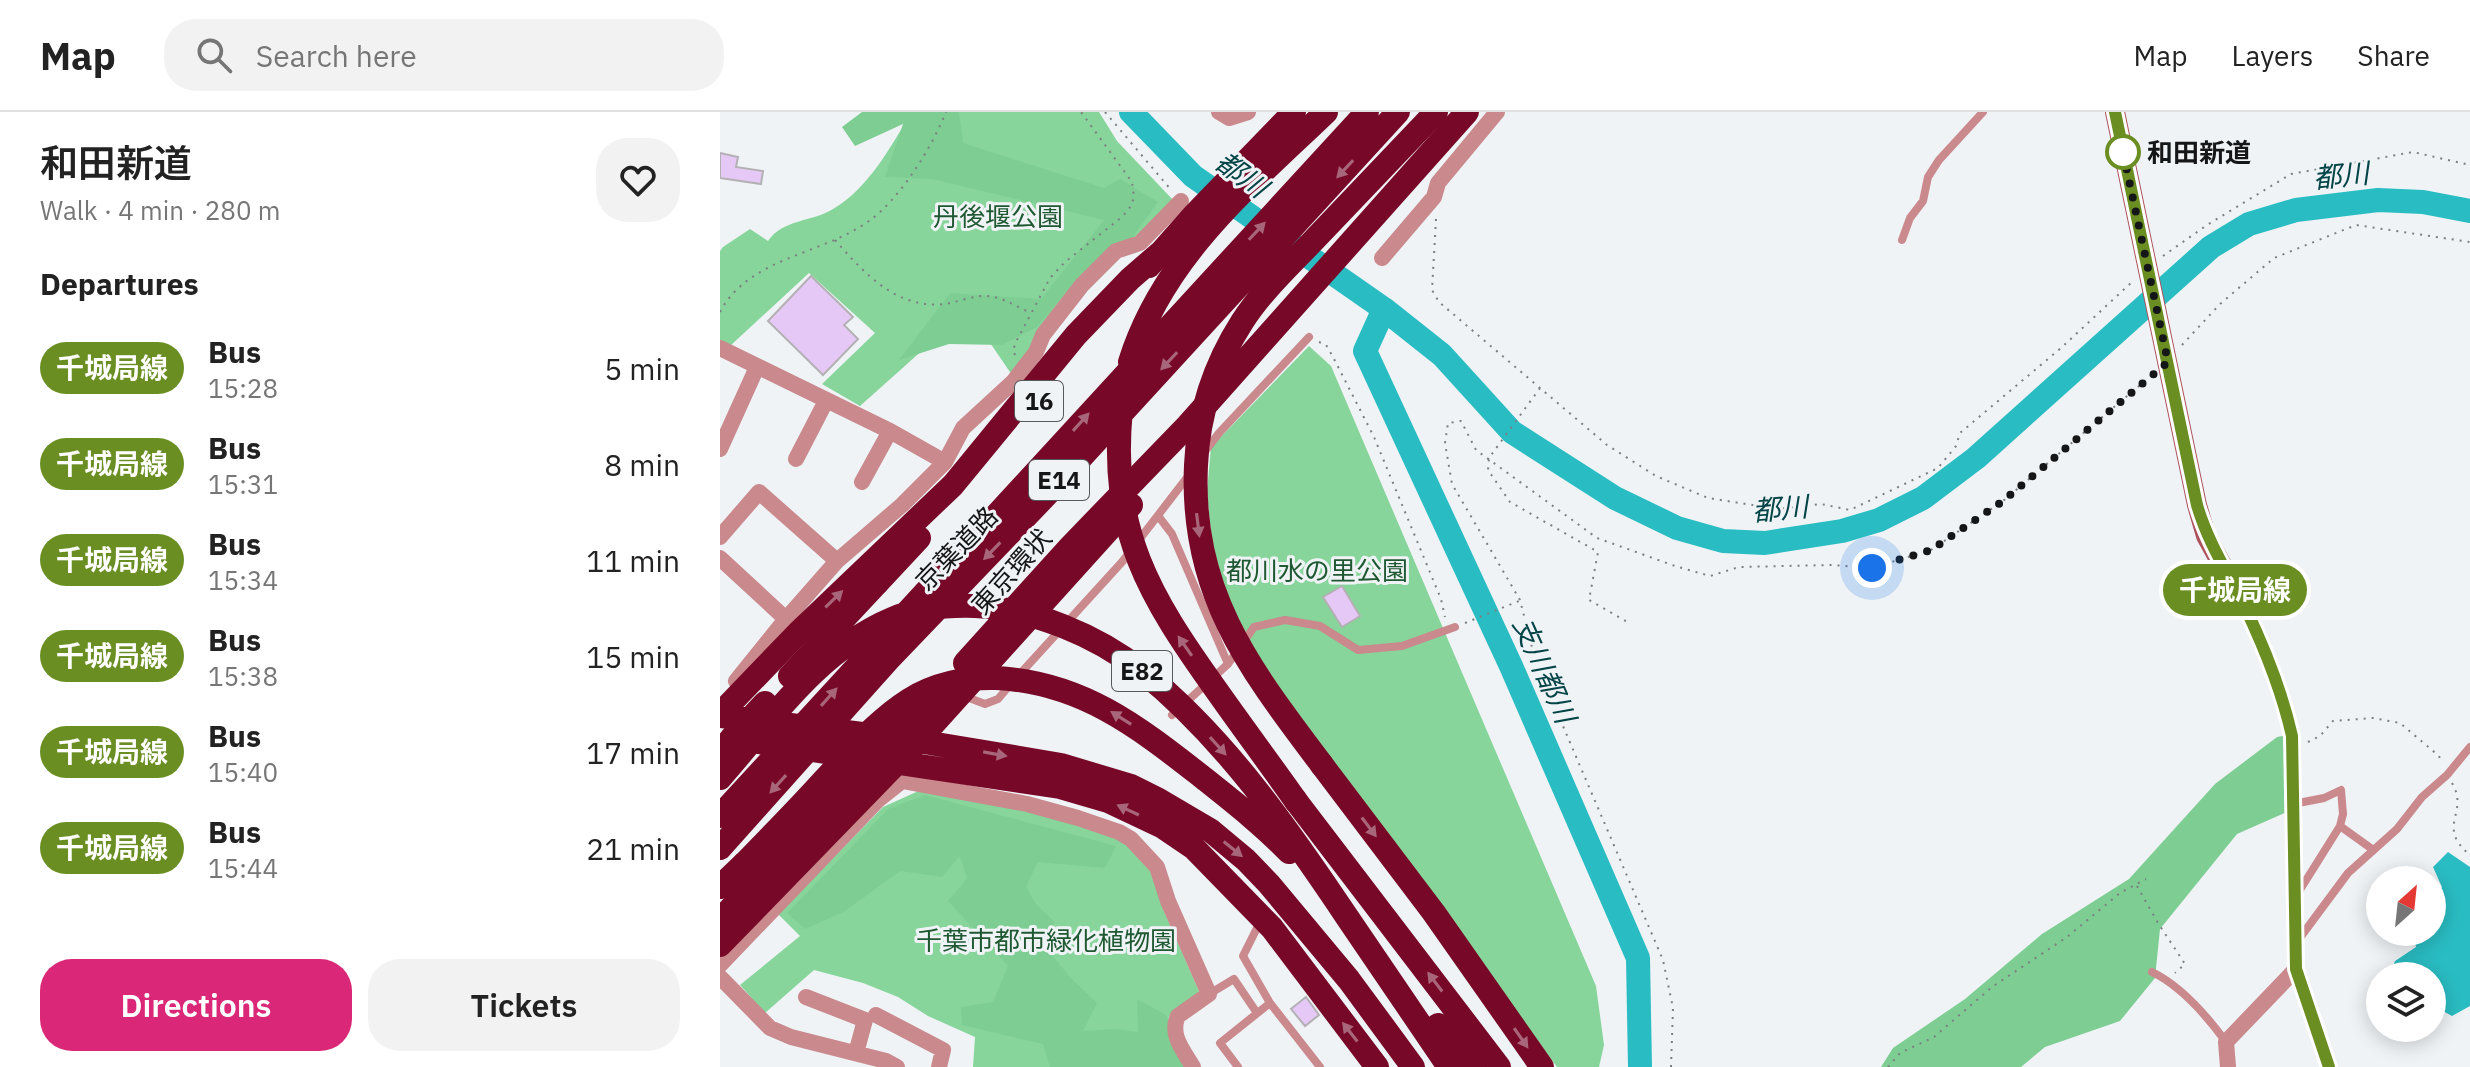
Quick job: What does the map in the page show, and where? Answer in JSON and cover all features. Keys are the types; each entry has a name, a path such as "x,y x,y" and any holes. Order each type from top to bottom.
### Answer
{"highway":[{"name":"16","path":"720,751 982,471 1160,253 1188,207 1255,151 1294,112"},
{"name":"E82","path":"1326,112 1227,206 1174,271 1142,328 1123,388 1117,446 1127,524 1151,590 1179,638 1296,801 1499,1067"},
{"name":"京葉道路","path":"720,816 1367,112"},
{"name":"京葉道路","path":"720,848 888,660 1054,487 1398,112"},
{"path":"1436,112 1254,306 1222,360 1199,430 1195,505 1202,556 1210,580 1246,657 1322,765 1434,913 1542,1067"},
{"name":"東京環状","path":"720,920 1188,425 1467,112"},
{"path":"720,715 798,633 953,485 1076,335 1160,253"},
{"path":"720,945 900,772 918,741 1148,485 1175,452 1188,425"},
{"name":"E82","path":"720,778 819,669 849,644 890,619 936,607 989,607 1032,616 1072,630 1141,670 1203,729 1248,780 1303,852 1449,1067"},
{"name":"E82","path":"720,887 863,737 912,698 931,689 970,679 1022,680 1056,686 1104,708 1153,739 1280,843 1362,931 1472,1067"},
{"path":"720,715 918,741 1061,765 1145,793 1210,830 1246,860 1349,980 1413,1067"},
{"path":"720,737 900,772 1060,787 1108,801 1163,827 1194,848 1263,917 1377,1067"}],"street":[{"path":"1219,112 1229,118 1248,112"},
{"path":"1382,258 1434,197 1438,183 1497,112"},
{"path":"2115,112 2206,536 2244,605 2272,666 2292,736 2296,969 2329,1067"},
{"path":"742,690 736,681 786,619 837,561 902,505 945,462 963,428 994,401 1024,368 1049,326 1082,285 1116,251 1140,243 1188,207"},
{"path":"720,348 890,431 945,462"},
{"path":"720,449 757,367"},
{"path":"796,459 826,401"},
{"path":"862,482 890,431"},
{"path":"720,537 759,492 837,561"},
{"path":"720,558 786,619"},
{"path":"720,965 878,800 900,772 1078,818 1131,839 1157,867 1168,901 1209,994 1178,1016 1175,1022 1176,1038 1193,1067"},
{"path":"2228,1067 2226,1042 2296,969"},
{"path":"720,977 770,1028 791,1037 886,1061 897,1067"},
{"path":"806,997 865,1020 856,1053"},
{"path":"876,1015 943,1050 939,1067"}],"lane":[{"path":"1902,240 1910,218 1923,201 1928,177 1939,160 1983,112"},
{"path":"960,694 985,704 998,699 1122,562 1159,517 1219,433 1309,337"},
{"path":"1159,517 1172,534 1228,664"},
{"path":"1172,715 1228,664 1254,627 1285,620 1320,626 1358,650 1402,646 1452,629"},
{"path":"2296,943 2348,873 2397,829 2422,797 2447,775 2470,747"},
{"path":"2293,804 2324,798 2341,790 2343,814 2340,826 2296,897"},
{"path":"2340,826 2372,849"},
{"path":"1263,917 1243,956 1270,1003 1320,1067"},
{"path":"2152,972 2167,979 2215,1026 2226,1042"},
{"path":"1209,994 1234,979 1257,1013"},
{"path":"1238,1067 1220,1043 1270,1003"}],"path":[{"path":"720,312 728,297 751,276 835,240 871,220 900,188 938,134 946,112"},
{"path":"1024,368 1013,350 1050,278 1065,262 1122,217 1134,197 1132,182 1081,112"},
{"path":"1105,112 1188,207"},
{"path":"1437,211 1432,290 1439,302 1607,445 1656,476 1708,498 1778,509 1821,504 1850,510 1938,468 1956,446 1960,433 2061,348 2149,267 2207,225 2291,174 2413,152 2470,165"},
{"path":"1671,1067 1673,1008 1663,960 1536,663 1520,600 1452,484 1445,443 1448,423 1461,421 1476,450 1597,538 1675,566 1710,576 1739,567 1832,565 1872,568 1931,550 2003,501 2168,362 2220,304 2274,258 2356,225 2470,242"},
{"path":"835,240 860,269 898,297 928,305 982,296 998,297 1030,313"},
{"path":"1309,337 1326,345 1374,437 1452,629 1520,600"},
{"path":"1540,387 1489,458 1488,470 1510,502 1598,552 1589,600 1631,624"},
{"path":"2292,736 2310,743 2333,721 2373,718 2400,723 2439,756 2458,792 2453,834 2460,847 2470,855"},
{"path":"1888,1067 1900,1053 1934,1037 1992,987 2067,937 2120,893 2146,879"},
{"path":"2137,884 2185,964 2167,979"}],"green space":[{"path":"862,112 959,112 963,143 1104,188 1120,179 1158,202 1133,237 1083,272 1037,327 1002,345 949,344 899,360 950,293 1041,299 1104,220 932,179 885,177 903,124 855,146 842,127"},
{"name":"丹後堰公園","path":"912,112 1099,112 1117,141 1174,201 1133,241 1122,244 1012,375 982,331 963,314 860,406 822,384 875,333 809,273 730,346 720,341 720,251 723,247 750,229 768,241 782,229 825,213 846,200 878,165"},
{"name":"都川水の里公園","path":"1309,346 1331,366 1596,986 1604,1045 1599,1067 1557,1067 1263,667 1233,613 1213,554 1207,492 1211,447"},
{"path":"2298,733 2289,811 2237,834 2160,929 2155,978 2120,1021 2045,1047 2021,1067 1881,1067 1893,1048 1965,999 2042,934 2129,879 2215,784 2277,737"},
{"name":"千葉市都市緑化植物園","path":"923,789 1046,815 1112,834 1129,846 1152,873 1163,909 1199,991 1169,1016 1167,1032 1185,1067 973,1067 975,1037 928,1016 898,997 863,983 814,970 765,1013 740,985 800,936 778,914 883,807"},
{"path":"925,795 1116,846 1105,868 1038,862 1026,887 1036,904 1054,921 1050,953 1097,1003 1083,1031 1117,1029 1138,1032 1137,999 1166,1015 1193,1067 1050,1067 1043,1044 962,1025 961,1007 993,1002 1008,966 948,901 967,878 960,856 942,877 900,871 845,911 805,929 787,913 888,809"}],"water":[{"path":"2448,852 2470,867 2470,1006 2452,1016 2446,1013 2446,962 2395,962 2416,946 2446,946 2446,866 2434,866"}],"building":[{"path":"720,153 738,157 736,167 763,171 761,184 720,178"},
{"path":"811,276 853,317 844,325 858,339 823,375 768,321"},
{"path":"1342,586 1360,616 1342,627 1323,597"},
{"path":"1306,997 1319,1015 1305,1026 1291,1009"}],"waterway":[{"name":"都川","path":"1131,112 1193,176 1384,309 1442,355 1512,432 1615,498 1677,528 1723,541 1765,543 1842,531 1879,520 1923,498 1976,458 2211,247 2249,224 2296,210 2378,200 2423,202 2470,211"},
{"name":"支川都川","path":"1384,309 1365,351 1511,666 1638,958 1640,1067"}],"bus line":[{"name":"千城局線","path":"2115,112 2197,505 2206,536 2244,605 2272,666 2292,736 2296,969 2329,1067"}],"place":[{"name":"和田新道","path":"2123,152"}],"route":[{"path":"1872,568 1931,550 2003,501 2168,362 2123,152"}]}
